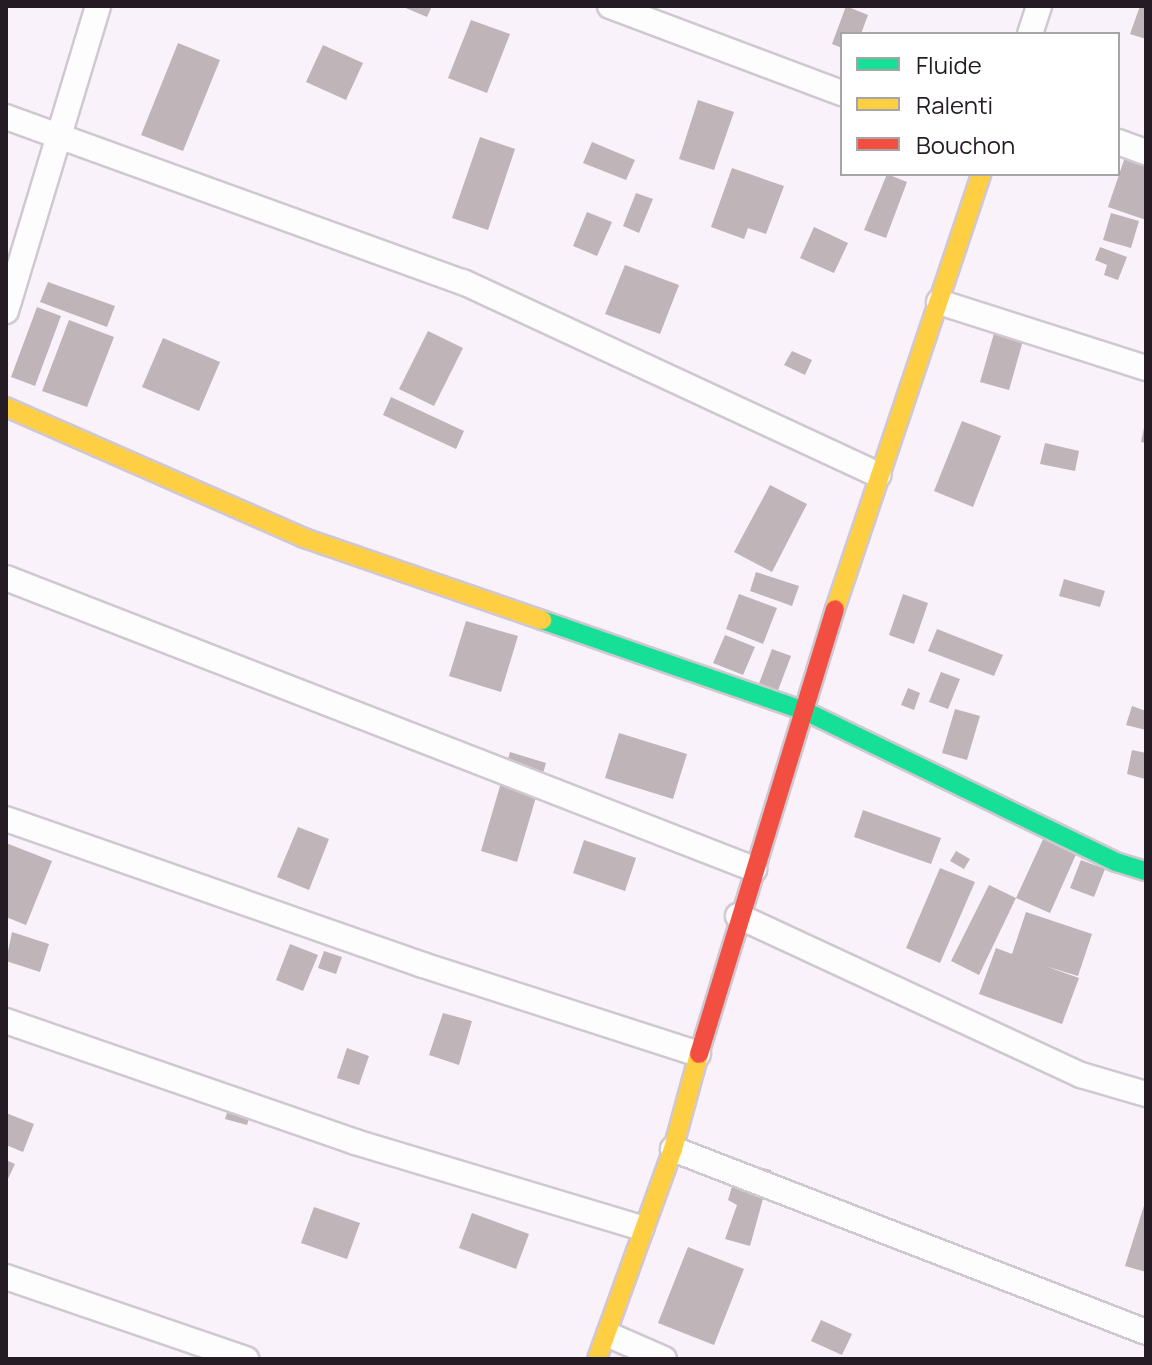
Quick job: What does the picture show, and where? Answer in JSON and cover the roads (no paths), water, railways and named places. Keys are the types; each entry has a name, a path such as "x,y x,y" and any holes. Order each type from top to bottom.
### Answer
{"street":[{"path":"6,311 98,6"},
{"path":"610,6 840,92"},
{"path":"1031,32 1039,6"},
{"path":"6,117 60,140 463,282 878,475"},
{"path":"1120,143 1146,152"},
{"path":"597,1359 609,1335 641,1228 673,1149 738,916 878,475 980,176"},
{"path":"939,302 1146,368"},
{"path":"6,407 304,538 805,711 1116,862 1146,871"},
{"path":"6,578 754,869"},
{"path":"6,819 423,965 698,1054"},
{"path":"738,916 1081,1075 1146,1094"},
{"path":"6,1021 370,1147 641,1228"},
{"path":"673,1149 1146,1332"},
{"path":"6,1277 246,1359"},
{"path":"609,1335 664,1359"}]}
